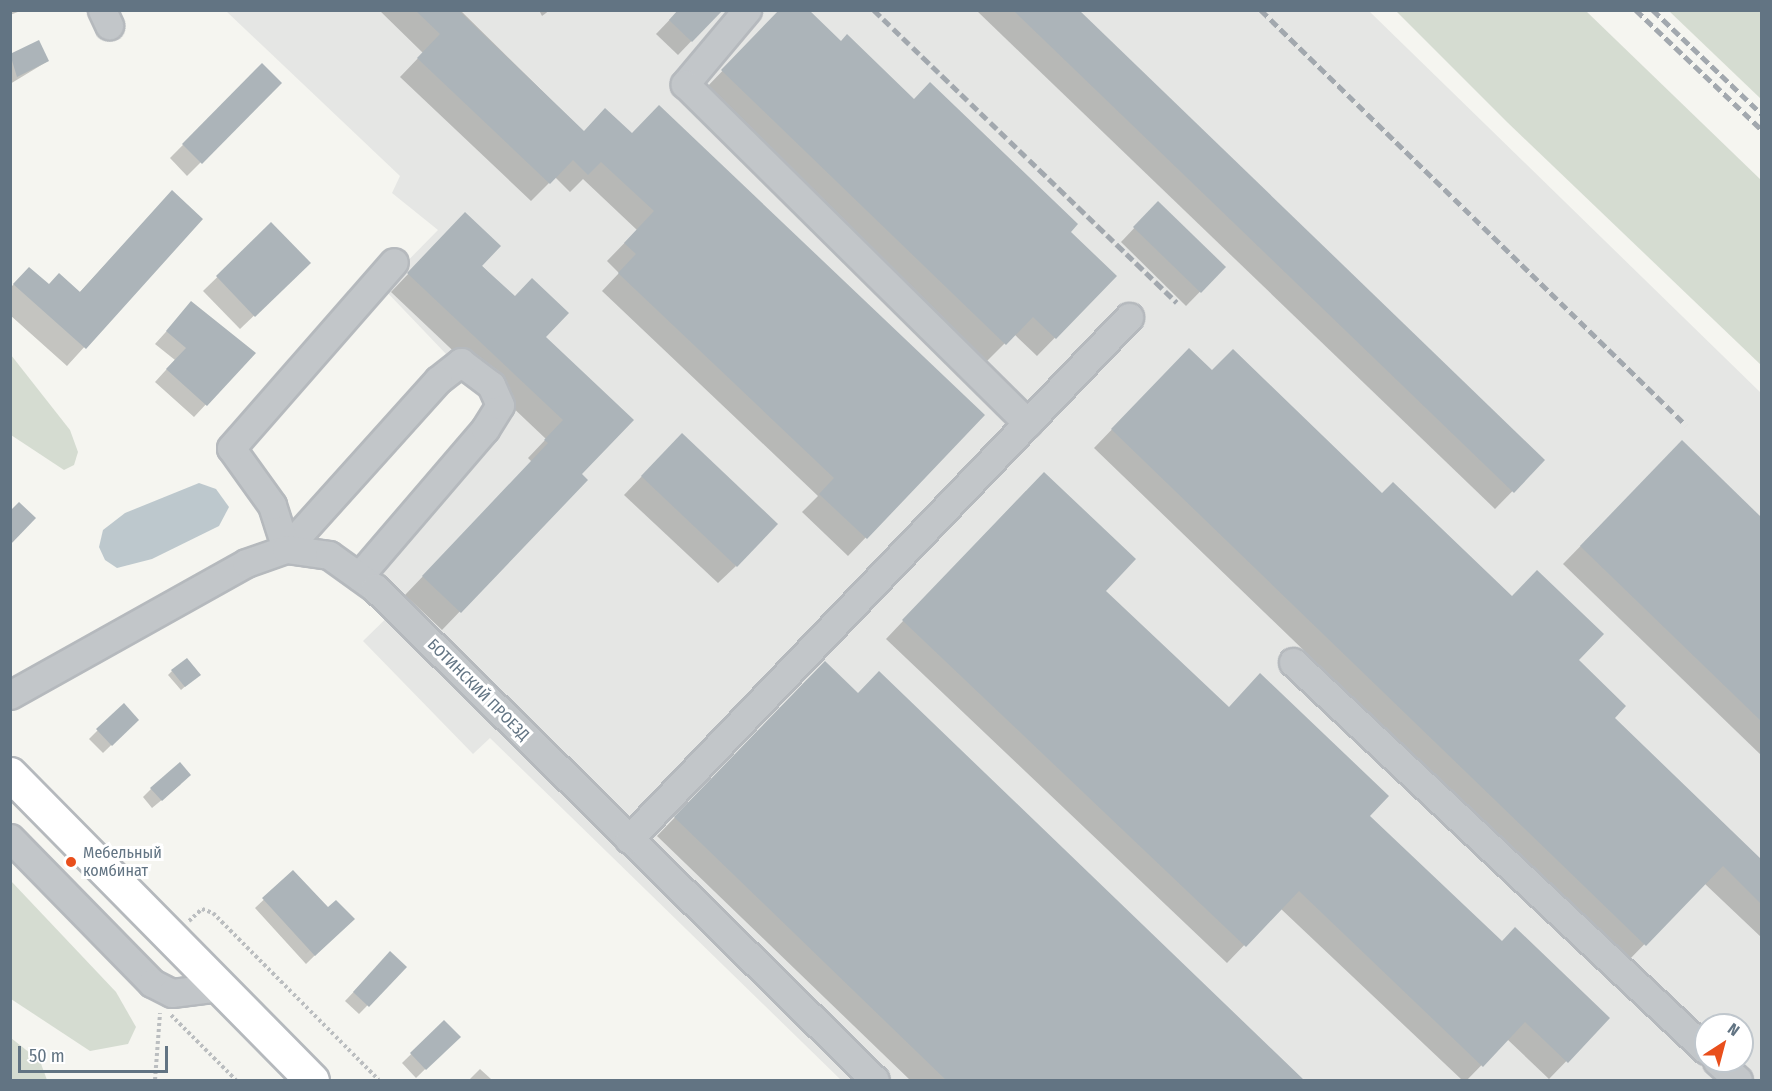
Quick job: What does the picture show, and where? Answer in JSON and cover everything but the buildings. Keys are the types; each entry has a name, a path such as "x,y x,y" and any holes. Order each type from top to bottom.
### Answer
{"main road":[{"path":"10,774 173,935 220,987 312,1080"}],"lane":[{"path":"747,10 685,84 1028,423"},
{"path":"286,549 272,505 231,448 394,262"},
{"path":"629,838 1129,317"},
{"path":"286,549 438,380 462,362 491,386 500,405 485,429 359,576"},
{"name":"БОТИНСКИЙ ПРОЕЗД","path":"10,695 246,562 286,549 329,555 359,576 875,1080"},
{"path":"1293,662 1694,1039"},
{"path":"10,838 153,983 172,993 220,987"}],"path":[{"path":"173,935 202,909 213,913 380,1080"},
{"path":"153,983 162,1018 155,1080"},
{"path":"153,983 171,1015 236,1080"}],"shaded area":[{"path":"226,11 1369,11 1761,393 1761,1080 841,1080 490,738 473,754 363,641 407,598 362,551 490,400 382,287 438,230 392,193 400,176"},
{"path":"1396,11 1586,11 1761,180 1761,365 1507,122"},
{"path":"1669,11 1761,11 1761,99"},
{"path":"11,355 70,430 78,452 74,465 64,470 11,435"},
{"path":"199,483 216,489 229,507 219,526 152,559 117,568 105,560 99,547 103,530 125,513"},
{"path":"11,881 116,992 136,1027 128,1044 90,1051 11,999"},
{"path":"11,1038 40,1061 47,1080 11,1080"}],"railway":[{"path":"874,10 1177,303"},
{"path":"1261,10 1686,425"},
{"path":"1636,10 1762,130"},
{"path":"1653,10 1762,114"}],"place":[{"name":"Мебельный комбинат","path":"71,862"}]}
